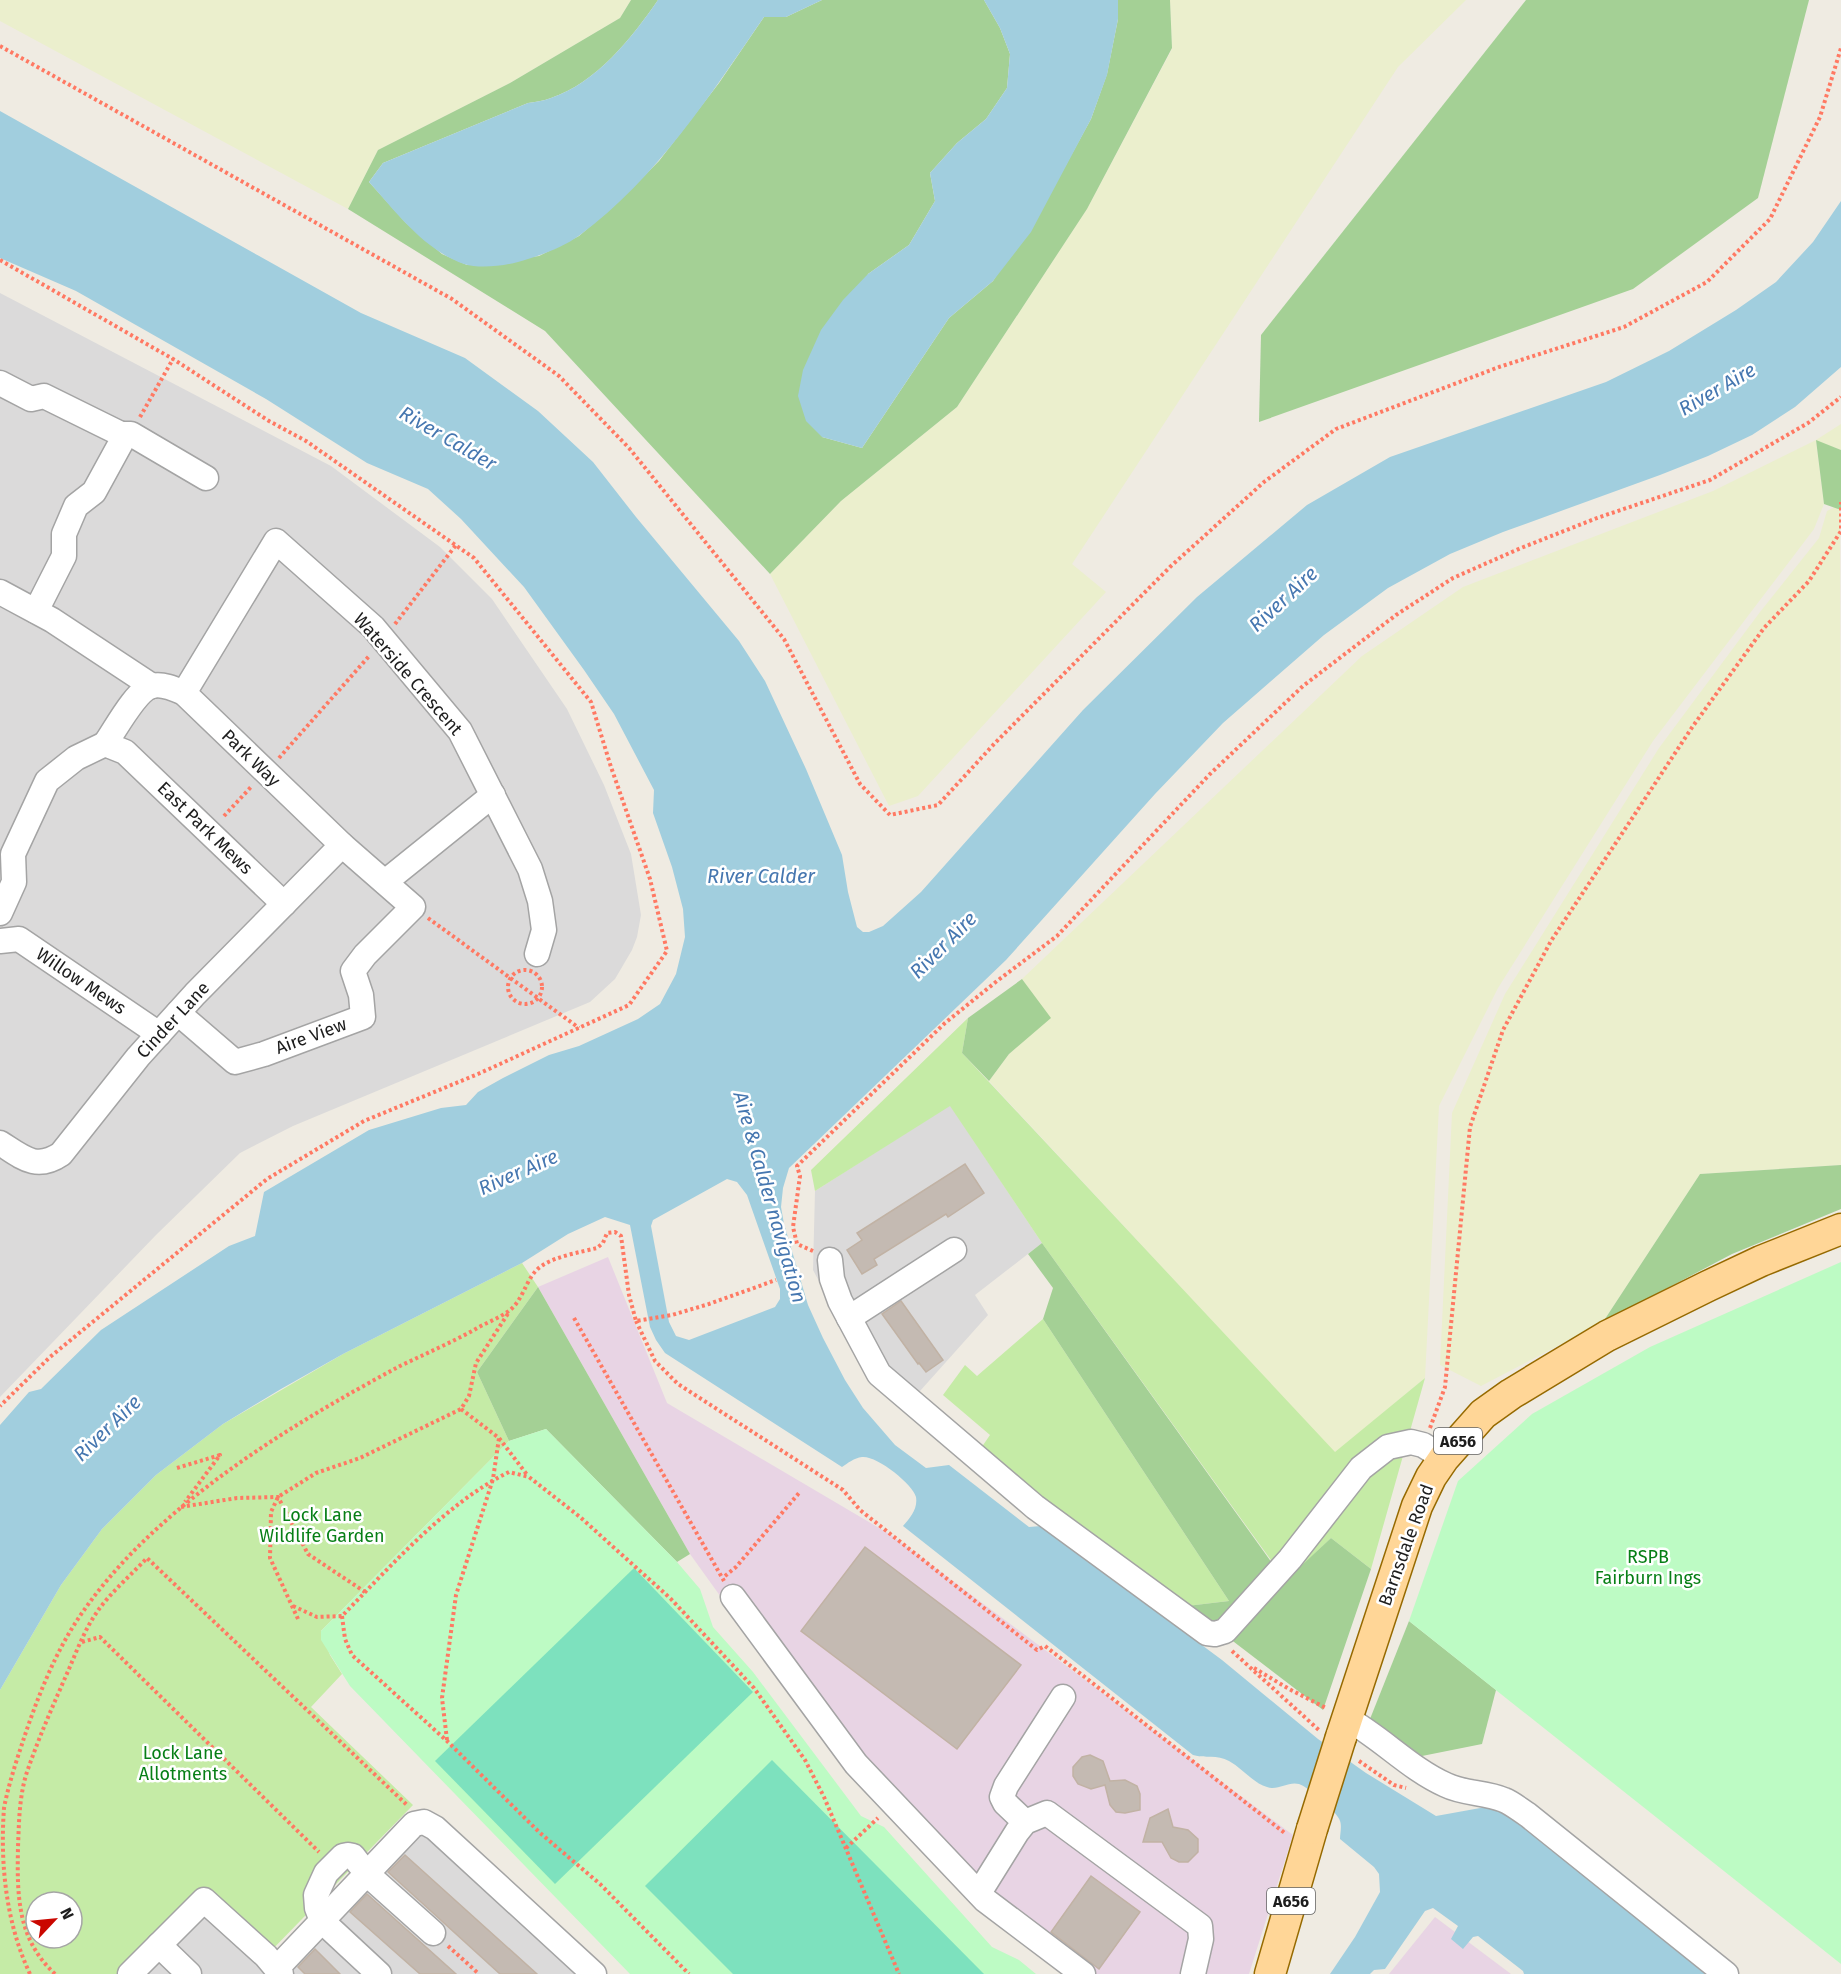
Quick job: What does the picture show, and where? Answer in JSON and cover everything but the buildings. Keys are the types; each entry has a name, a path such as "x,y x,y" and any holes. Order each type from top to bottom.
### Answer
{"main road":[{"name":"Barnsdale Road","path":"1270,1974 1301,1833 1417,1506 1431,1477 1433,1452 1511,1394 1574,1355 1708,1286 1761,1261 1841,1229"}],"street":[{"path":"0,383 31,399 44,396 126,434 206,478"},
{"path":"36,611 64,556 63,534 75,506 94,492 126,434"},
{"name":"Waterside Crescent","path":"184,693 276,541 373,627 460,731 530,869 540,902 544,930 537,954"},
{"path":"0,592 52,620 152,686 168,687 184,693"},
{"path":"0,913 14,882 13,854 47,781 76,758 115,748 136,697 152,686"},
{"name":"Park Way","path":"184,693 342,845 413,907"},
{"name":"East Park Mews","path":"115,748 284,904"},
{"path":"385,882 493,795"},
{"name":"Cinder Lane","path":"0,1143 27,1160 45,1162 61,1154 138,1057 178,1013 342,845"},
{"name":"Aire View","path":"178,1013 235,1062 264,1054 363,1017 361,995 353,971 413,907"},
{"name":"Willow Mews","path":"0,941 19,939 159,1034"},
{"path":"849,1318 954,1250"},
{"path":"830,1260 832,1279 849,1318 879,1374 1035,1507 1207,1633 1225,1632 1246,1610 1361,1468 1388,1447 1411,1442 1433,1452"},
{"path":"728,1588 856,1764 979,1893 1083,1974"},
{"path":"1025,1822 1005,1803 1002,1797 1006,1785 1063,1697"},
{"path":"1337,1730 1380,1738 1401,1757 1448,1787 1504,1800 1528,1815 1726,1974"},
{"path":"979,1893 1025,1822 1047,1813 1200,1926 1201,1939 1193,1974"},
{"path":"130,1974 204,1900 266,1956 279,1971 322,1920 419,1823 435,1828 594,1974"},
{"path":"379,1974 322,1920 317,1908 316,1896 326,1873 343,1856 353,1856 367,1874 434,1934"},
{"path":"159,1945 189,1974"}],"path":[{"path":"0,46 452,299 560,376 629,448 784,639 860,784 890,815 938,806 994,743 1170,567 1263,482 1336,429 1499,367 1624,327 1707,282 1770,219 1820,117 1841,48"},
{"path":"126,434 173,359"},
{"path":"830,1260 797,1244 794,1227 800,1176 797,1166 945,1023 1057,936 1210,774 1303,686 1396,615 1453,578 1597,518 1710,480 1808,423 1841,397"},
{"path":"1433,1452 1445,1387 1470,1127 1503,1030 1551,940 1693,726 1764,628 1809,580 1841,531 1841,502"},
{"path":"221,844 224,815 266,772 383,640 456,545"},
{"path":"413,907 579,1028"},
{"path":"526,969 536,973 542,982 538,998 528,1004 513,999 508,988 510,977 526,969"},
{"path":"0,1406 50,1357 267,1179 336,1138"},
{"path":"181,1507 237,1498 278,1497 316,1473 360,1458 461,1409 470,1396 476,1363 530,1277 543,1265 597,1248 603,1243 608,1233 615,1232 621,1236 629,1295 636,1321 663,1371 678,1384 843,1490 860,1510 1036,1650 1045,1646 1301,1833"},
{"path":"636,1321 672,1315 776,1280"},
{"path":"30,1974 22,1958 10,1918 4,1882 1,1847 4,1807 16,1762 41,1693 76,1622 114,1573 145,1540 181,1507 240,1464 333,1403 511,1309"},
{"path":"574,1318 728,1588"},
{"path":"461,1409 499,1438 529,1477 580,1517 671,1599 754,1688 805,1760 824,1797 899,1974"},
{"path":"447,1741 442,1698 456,1595 494,1479 499,1438"},
{"path":"177,1468 220,1455 181,1507"},
{"path":"293,1606 317,1617 342,1616 451,1510 494,1479 509,1472 529,1477"},
{"path":"728,1588 736,1567 799,1493"},
{"path":"278,1497 308,1554 365,1592"},
{"path":"278,1497 271,1512 270,1558 298,1618"},
{"path":"55,1974 47,1967 31,1944 21,1917 17,1888 19,1807 26,1777 44,1725 81,1642 97,1612 147,1558 419,1823"},
{"path":"342,1616 345,1639 352,1655 447,1741 539,1832 600,1884 689,1974"},
{"path":"1215,1634 1245,1663 1337,1730"},
{"path":"81,1642 100,1637 333,1866"},
{"path":"1245,1663 1289,1689 1337,1730"},
{"path":"846,1848 894,1803"},
{"path":"434,1934 479,1974"}],"shaded area":[{"path":"0,293 331,466 440,547 492,599 567,709 604,785 631,854 641,915 632,950 615,979 590,1002 293,1126 240,1153 156,1235 0,1397"},
{"path":"950,1105 1042,1243 975,1295 988,1315 903,1410 874,1385 813,1270 815,1191"},
{"path":"608,1257 667,1403 891,1535 1293,1835 1249,1974 1066,1974 987,1916 846,1771 690,1554 538,1287"},
{"path":"414,1824 594,1974 129,1974 204,1900 276,1968"},
{"path":"1435,1917 1511,1974 1389,1974"}],"green space":[{"path":"0,0 631,0 620,18 510,83 378,150 348,209 0,21"},
{"path":"631,0 658,0 625,44 583,82 551,98 528,103 383,163 369,182 406,223 442,254 467,265 539,256 579,236 616,204 659,161 719,83 764,17 786,17 822,0 984,0 1000,28 1010,54 1007,88 986,119 957,143 930,173 935,201 909,245 868,274 822,437 862,448 949,318 993,281 1062,172 1091,119 1107,74 1118,19 1118,0 1170,0 1172,48 1087,209 957,407 841,501 770,574 545,331 348,209 378,150 510,83 620,18"},
{"path":"1170,0 1466,0 1398,67 1072,564 1106,592 918,796 889,806 770,574 841,501 957,407 1087,209 1172,49"},
{"path":"1526,0 1809,0 1758,198 1633,289 1259,422 1261,335"},
{"path":"1841,424 1841,450 1816,441 1824,504 1814,529 1653,741 1498,988 1439,1106 1425,1378 1335,1453 989,1081 1009,1054 1050,1018 1022,979 1362,656 1463,587 1713,491 1816,440"},
{"path":"1816,440 1841,450 1841,510 1824,504"},
{"path":"1840,504 1841,1165 1700,1174 1603,1322 1481,1386 1440,1365 1452,1113 1505,994 1659,748 1760,612 1819,538 1827,511"},
{"path":"1022,979 1051,1018 1009,1054 989,1081 962,1053 968,1018"},
{"path":"968,1018 962,1053 1335,1452 1425,1378 1371,1569 1331,1538 1286,1581 1042,1243 950,1106 815,1191 811,1170"},
{"path":"1841,1165 1841,1209 1732,1254 1603,1322 1700,1174"},
{"path":"1042,1243 1285,1581 1331,1538 1371,1569 1323,1710 1187,1606 1229,1601 1043,1319 1053,1288 1028,1254"},
{"name":"RSPB Fairburn Ings","path":"1841,1262 1841,1964 1409,1621 1458,1481 1532,1414 1650,1347"},
{"path":"522,1263 538,1287 477,1372 509,1441 321,1631 330,1655 342,1674 311,1707 413,1805 266,1956 204,1900 129,1974 0,1974 0,1690 61,1585 102,1529 156,1475 223,1424 343,1354"},
{"path":"538,1287 690,1554 677,1562 546,1429 509,1441 477,1372"},
{"path":"1043,1319 1229,1601 1187,1606 979,1451 990,1435 943,1395 965,1365 977,1376"},
{"path":"546,1429 677,1562 700,1589 713,1627 753,1672 861,1816 884,1827 992,1947 1019,1960 1036,1974 630,1974 350,1686 321,1640 321,1631 509,1441"},
{"path":"634,1568 753,1692 555,1884 435,1761"},
{"path":"1409,1621 1496,1690 1482,1744 1422,1756 1370,1719"},
{"path":"772,1760 984,1974 733,1974 645,1886"}],"water":[{"path":"658,0 822,0 786,17 764,17 681,134 634,188 580,235 550,251 505,265 484,267 464,264 436,250 423,240 369,182 383,163 528,103 551,98 583,82 625,44"},
{"path":"984,0 1118,0 1118,19 1107,75 1091,119 1031,232 993,281 949,318 862,448 822,437 806,421 798,396 803,370 821,330 843,300 868,274 909,245 935,201 930,173 957,143 986,119 1007,88 1010,54 1000,28"},
{"path":"0,111 361,313 465,358 538,411 593,462 739,641 765,681 806,769 842,855 857,927 863,932 869,932 883,926 921,892 1083,710 1197,597 1307,505 1390,457 1606,382 1669,351 1736,310 1776,282 1813,242 1841,201 1841,367 1795,407 1752,435 1660,475 1503,532 1450,554 1388,588 1324,635 1223,723 1155,794 1006,960 789,1168 783,1188 781,1207 808,1305 823,1338 863,1408 895,1445 926,1468 949,1465 1029,1527 1041,1526 1222,1660 1318,1739 1366,1773 1436,1816 1497,1805 1710,1974 1524,1974 1478,1936 1473,1937 1463,1949 1451,1939 1458,1926 1433,1908 1425,1911 1385,1969 1374,1970 1370,1974 1330,1974 1355,1937 1380,1892 1379,1874 1374,1867 1340,1839 1341,1823 1334,1812 1315,1794 1299,1784 1267,1787 1224,1759 1193,1755 903,1526 915,1509 916,1497 908,1485 893,1471 876,1461 862,1457 842,1467 665,1353 650,1327 630,1225 605,1217 568,1234 522,1263 343,1354 281,1389 223,1424 156,1475 102,1529 61,1585 0,1690 0,1425 29,1392 41,1389 101,1330 229,1246 255,1236 264,1192 369,1130 441,1108 466,1105 478,1092 503,1078 549,1055 579,1046 638,1019 660,1004 676,974 685,937 683,909 672,867 653,813 654,790 614,714 524,587 461,519 428,489 367,463 266,399 76,291 0,258","holes":["727,1179 737,1182 747,1195 780,1289 780,1299 775,1307 689,1340 676,1336 669,1322 651,1226 653,1220"]}],"water label":[{"name":"River Aire","path":"1717,389"},
{"name":"River Calder","path":"448,438"},
{"name":"River Aire","path":"1283,599"},
{"name":"River Calder","path":"761,876"},
{"name":"River Aire","path":"943,945"},
{"name":"River Aire","path":"518,1172"},
{"name":"Aire & Calder navigation","path":"770,1197"},
{"name":"River Aire","path":"107,1428"}],"park label":[{"name":"Lock Lane Wildlife Garden","path":"322,1525"},
{"name":"Lock Lane Allotments","path":"183,1763"}]}
